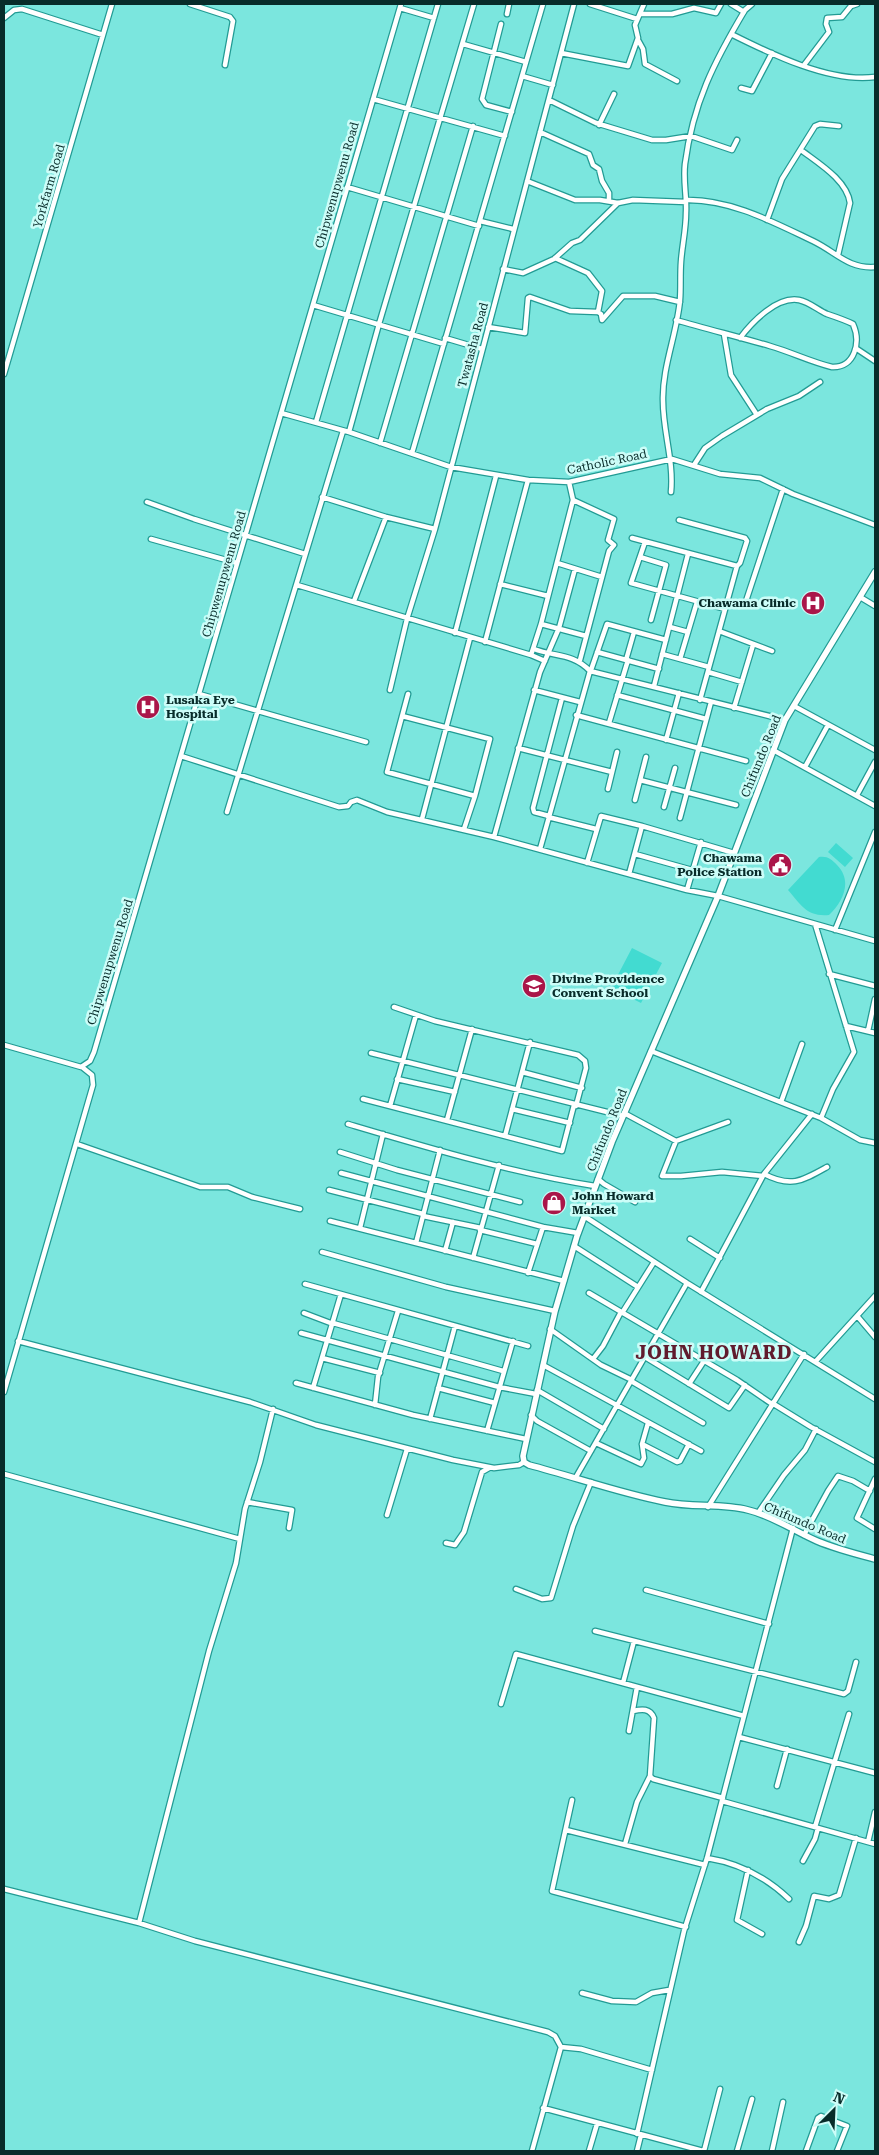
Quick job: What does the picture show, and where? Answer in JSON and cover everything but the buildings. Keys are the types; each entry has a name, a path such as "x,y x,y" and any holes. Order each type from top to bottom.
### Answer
{"street":[{"name":"Yorkfarm Road","path":"4,374 112,4"},
{"path":"190,4 232,19 233,24 225,65"},
{"path":"316,422 438,4"},
{"path":"349,432 474,4"},
{"path":"507,14 509,4"},
{"path":"412,453 543,4"},
{"name":"Twatasha Road","path":"390,690 407,619 435,529 574,4"},
{"path":"590,4 638,16 672,14 694,8 716,13 721,4"},
{"path":"644,4 634,28 643,49 645,64 677,81"},
{"path":"731,4 744,12"},
{"path":"671,492 672,472 662,400 665,373 680,302 686,201 684,178 691,136 704,86 731,34 744,12 752,4"},
{"path":"804,65 829,32 826,24 827,18 842,17 851,6 858,4"},
{"path":"400,6 434,18"},
{"name":"Chipwenupwenu Road","path":"81,1067 90,1061 94,1052 400,6"},
{"path":"4,18 14,10 22,9 103,35"},
{"path":"502,24 482,101 486,105 512,112"},
{"path":"731,34 772,53 846,78 875,78"},
{"path":"561,53 628,66 638,38"},
{"path":"462,44 526,62"},
{"path":"741,88 752,91 772,53"},
{"path":"522,76 553,85"},
{"path":"600,125 614,94"},
{"path":"373,99 505,136"},
{"path":"549,100 600,125 652,140 691,136 732,150 737,140"},
{"path":"766,220 781,181 817,124 839,126"},
{"path":"380,443 473,126"},
{"path":"540,132 589,154 593,165 600,169 602,181 609,193 609,201"},
{"path":"801,150 825,168 849,196 850,203 838,256"},
{"path":"526,181 570,200 618,203 633,200 700,200 724,203 813,241 857,266 875,267"},
{"path":"347,188 446,216 479,224 513,229"},
{"path":"503,268 523,273 555,258 572,243 580,240 618,203"},
{"path":"555,258 590,275 602,291 598,312"},
{"path":"488,327 525,333 528,298 530,297 567,310 598,312 601,314 602,320 623,296 655,296 680,302"},
{"path":"676,320 793,353 832,368 841,366 857,349 853,324 798,300 791,300 770,308 765,314 752,322 740,338"},
{"path":"313,305 444,344"},
{"path":"724,334 731,375 758,415"},
{"path":"445,338 482,348"},
{"path":"857,349 875,361"},
{"path":"694,466 705,448 767,409 799,396 820,382"},
{"name":"Catholic Road","path":"281,413 349,432 451,467 528,480 569,482 669,458"},
{"path":"227,812 343,431"},
{"path":"669,458 724,475 760,478 783,489 875,524"},
{"path":"456,633 496,476"},
{"path":"485,642 528,480"},
{"path":"531,655 541,624 573,500 569,482"},
{"path":"746,601 783,489"},
{"path":"322,497 386,517 435,529"},
{"path":"573,500 614,519 608,540 614,546 610,551 602,576 580,660"},
{"path":"148,502 305,554"},
{"path":"354,601 386,517"},
{"path":"679,520 747,540 740,563 737,566 700,700"},
{"path":"632,538 737,566"},
{"path":"151,539 237,564"},
{"path":"645,542 631,583 725,609"},
{"path":"654,686 688,554"},
{"path":"640,556 666,565 651,620"},
{"path":"557,563 602,576"},
{"path":"494,837 534,690 559,628 575,569"},
{"name":"Chifundo Road","path":"875,572 785,720 718,896 595,1186 578,1233 550,1329 526,1439 524,1462 665,1502 686,1506 725,1506 758,1514 840,1550 875,1559"},
{"path":"500,584 548,596"},
{"path":"297,585 531,655 545,661"},
{"path":"860,597 875,606"},
{"path":"680,659 697,602"},
{"path":"541,624 586,636"},
{"path":"540,849 576,715 606,625 666,640"},
{"path":"670,627 688,632"},
{"path":"719,631 772,651"},
{"path":"608,723 623,678 634,632"},
{"path":"422,819 470,638"},
{"path":"734,708 753,645"},
{"path":"534,649 580,660 591,670 700,700 785,720"},
{"path":"597,652 659,669"},
{"path":"662,654 742,682"},
{"path":"534,690 580,702"},
{"path":"666,740 679,693"},
{"path":"199,694 366,742"},
{"path":"408,694 387,772 475,796"},
{"path":"617,696 706,719"},
{"path":"562,698 532,808 534,812 596,829"},
{"path":"680,818 710,702"},
{"path":"794,706 875,750"},
{"path":"576,715 746,762"},
{"path":"402,716 447,726 490,739 464,829"},
{"path":"804,767 828,724"},
{"path":"518,748 612,772"},
{"path":"772,750 875,806"},
{"path":"608,789 617,752"},
{"path":"181,756 238,776 339,807 348,806 351,802 357,800 388,812 464,829 688,890 718,896 875,941"},
{"path":"635,800 646,757"},
{"path":"857,795 875,762"},
{"path":"664,807 675,768"},
{"path":"640,780 736,805"},
{"path":"587,863 596,829 602,816 701,842 734,853"},
{"path":"629,874 642,826"},
{"path":"835,930 875,832"},
{"path":"688,890 701,842"},
{"path":"635,854 710,875"},
{"path":"815,924 854,1052 833,1089 820,1118"},
{"path":"829,974 875,986"},
{"path":"868,1031 875,999"},
{"path":"363,1099 562,1151 582,1088 586,1068 582,1058 530,1042 394,1008"},
{"path":"390,1106 416,1015"},
{"path":"846,1026 875,1033"},
{"path":"447,1120 472,1029"},
{"path":"504,1136 530,1042"},
{"path":"780,1102 802,1044"},
{"path":"4,1045 81,1067 89,1072 94,1080 4,1392"},
{"path":"651,1051 812,1114 860,1140 875,1143"},
{"path":"370,1053 460,1074 575,1106 624,1115 676,1141 728,1122"},
{"path":"522,1072 582,1088"},
{"path":"397,1079 454,1092"},
{"path":"512,1109 570,1123"},
{"path":"701,1292 764,1175 812,1114"},
{"path":"348,1124 536,1175 595,1186"},
{"path":"360,1228 383,1134"},
{"path":"676,1141 662,1176 722,1172 764,1175 775,1180 794,1182 804,1180 826,1167"},
{"path":"77,1144 200,1187 234,1188 252,1197 300,1209"},
{"path":"416,1243 440,1150"},
{"path":"340,1152 520,1202"},
{"path":"473,1258 499,1165"},
{"path":"341,1173 543,1226 578,1233"},
{"path":"598,1179 635,1202"},
{"path":"329,1190 537,1244"},
{"path":"584,1216 701,1292 875,1399"},
{"path":"330,1222 360,1228 564,1281"},
{"path":"446,1251 453,1222"},
{"path":"528,1273 543,1226"},
{"path":"690,1239 720,1258"},
{"path":"574,1246 638,1287"},
{"path":"322,1252 446,1287 555,1311"},
{"path":"593,1359 603,1346 621,1312 654,1262"},
{"path":"576,1477 687,1283"},
{"path":"305,1284 528,1346"},
{"path":"589,1293 704,1360 772,1404 875,1462"},
{"path":"313,1388 341,1294"},
{"path":"816,1361 858,1317 875,1296"},
{"path":"375,1405 380,1373 398,1311"},
{"path":"304,1314 333,1324 503,1371"},
{"path":"858,1317 875,1337"},
{"path":"430,1419 455,1326"},
{"path":"550,1329 593,1359 703,1423"},
{"path":"301,1333 499,1387 536,1392 604,1428"},
{"path":"18,1341 273,1409 316,1425 453,1460 490,1467 507,1467 524,1462"},
{"path":"487,1431 513,1341"},
{"path":"708,1507 804,1354"},
{"path":"644,1357 729,1408 745,1385"},
{"path":"322,1358 380,1373"},
{"path":"689,1384 704,1360"},
{"path":"542,1365 701,1451"},
{"path":"296,1384 430,1419 526,1439"},
{"path":"438,1388 495,1403"},
{"path":"139,1924 209,1651 236,1563 247,1502 260,1462 273,1409"},
{"path":"531,1415 537,1421 591,1451"},
{"path":"596,1443 641,1464 644,1458 642,1444 648,1422"},
{"path":"758,1514 784,1475 804,1450 816,1429"},
{"path":"642,1444 677,1462 680,1461 689,1444"},
{"path":"387,1515 408,1449"},
{"path":"446,1543 455,1546 464,1532 482,1472 490,1467"},
{"path":"4,1474 240,1539"},
{"path":"804,1535 838,1476 853,1481 875,1495"},
{"path":"875,1479 857,1518 875,1529"},
{"path":"516,1589 542,1599 551,1598 573,1526 590,1482"},
{"path":"247,1502 292,1510 289,1528"},
{"path":"637,2151 652,2070 670,1990 686,1927 707,1858 793,1528"},
{"path":"646,1590 768,1624"},
{"path":"595,1631 844,1694 848,1691 856,1662"},
{"path":"623,1683 634,1641"},
{"path":"500,1704 516,1654 744,1716"},
{"path":"629,1731 637,1687"},
{"path":"625,1844 637,1802 650,1776 654,1718 652,1714 645,1710 632,1711"},
{"path":"802,1860 815,1839 816,1828 849,1714"},
{"path":"739,1737 875,1773"},
{"path":"777,1786 788,1750"},
{"path":"650,1776 722,1800 875,1844"},
{"path":"572,1800 552,1891 686,1927"},
{"path":"868,1842 875,1812"},
{"path":"566,1830 705,1865"},
{"path":"799,1942 806,1926 814,1896 828,1899 839,1895 856,1838"},
{"path":"707,1858 737,1865 748,1870 771,1883 790,1899"},
{"path":"748,1870 737,1920 762,1934"},
{"path":"4,1889 484,2017 540,2029 555,2036 561,2047 532,2151"},
{"path":"582,1993 612,2001 636,2002 652,1993 670,1990"},
{"path":"561,2047 581,2049 652,2070"},
{"path":"543,2108 597,2124 704,2151 720,2089"},
{"path":"737,2151 752,2099"},
{"path":"772,2151 783,2102"},
{"path":"806,2151 818,2118 821,2116 846,2126 837,2151"},
{"path":"589,2151 597,2124"}],"shaded area":[{"path":"836,843 853,858 845,867 828,852"},
{"path":"819,857 833,861 842,871 844,878 845,884 842,898 829,915 815,914 805,909 788,890"},
{"path":"632,948 662,963 641,1003 611,988"}],"place":[{"name":"Chawama Clinic","path":"813,603"},
{"name":"Lusaka Eye Hospital","path":"148,707"},
{"name":"Chawama Police Station","path":"780,865"},
{"name":"Divine Providence Convent School","path":"534,986"},
{"name":"John Howard Market","path":"554,1203"}],"district":[{"name":"JOHN HOWARD","path":"714,1353"}]}
